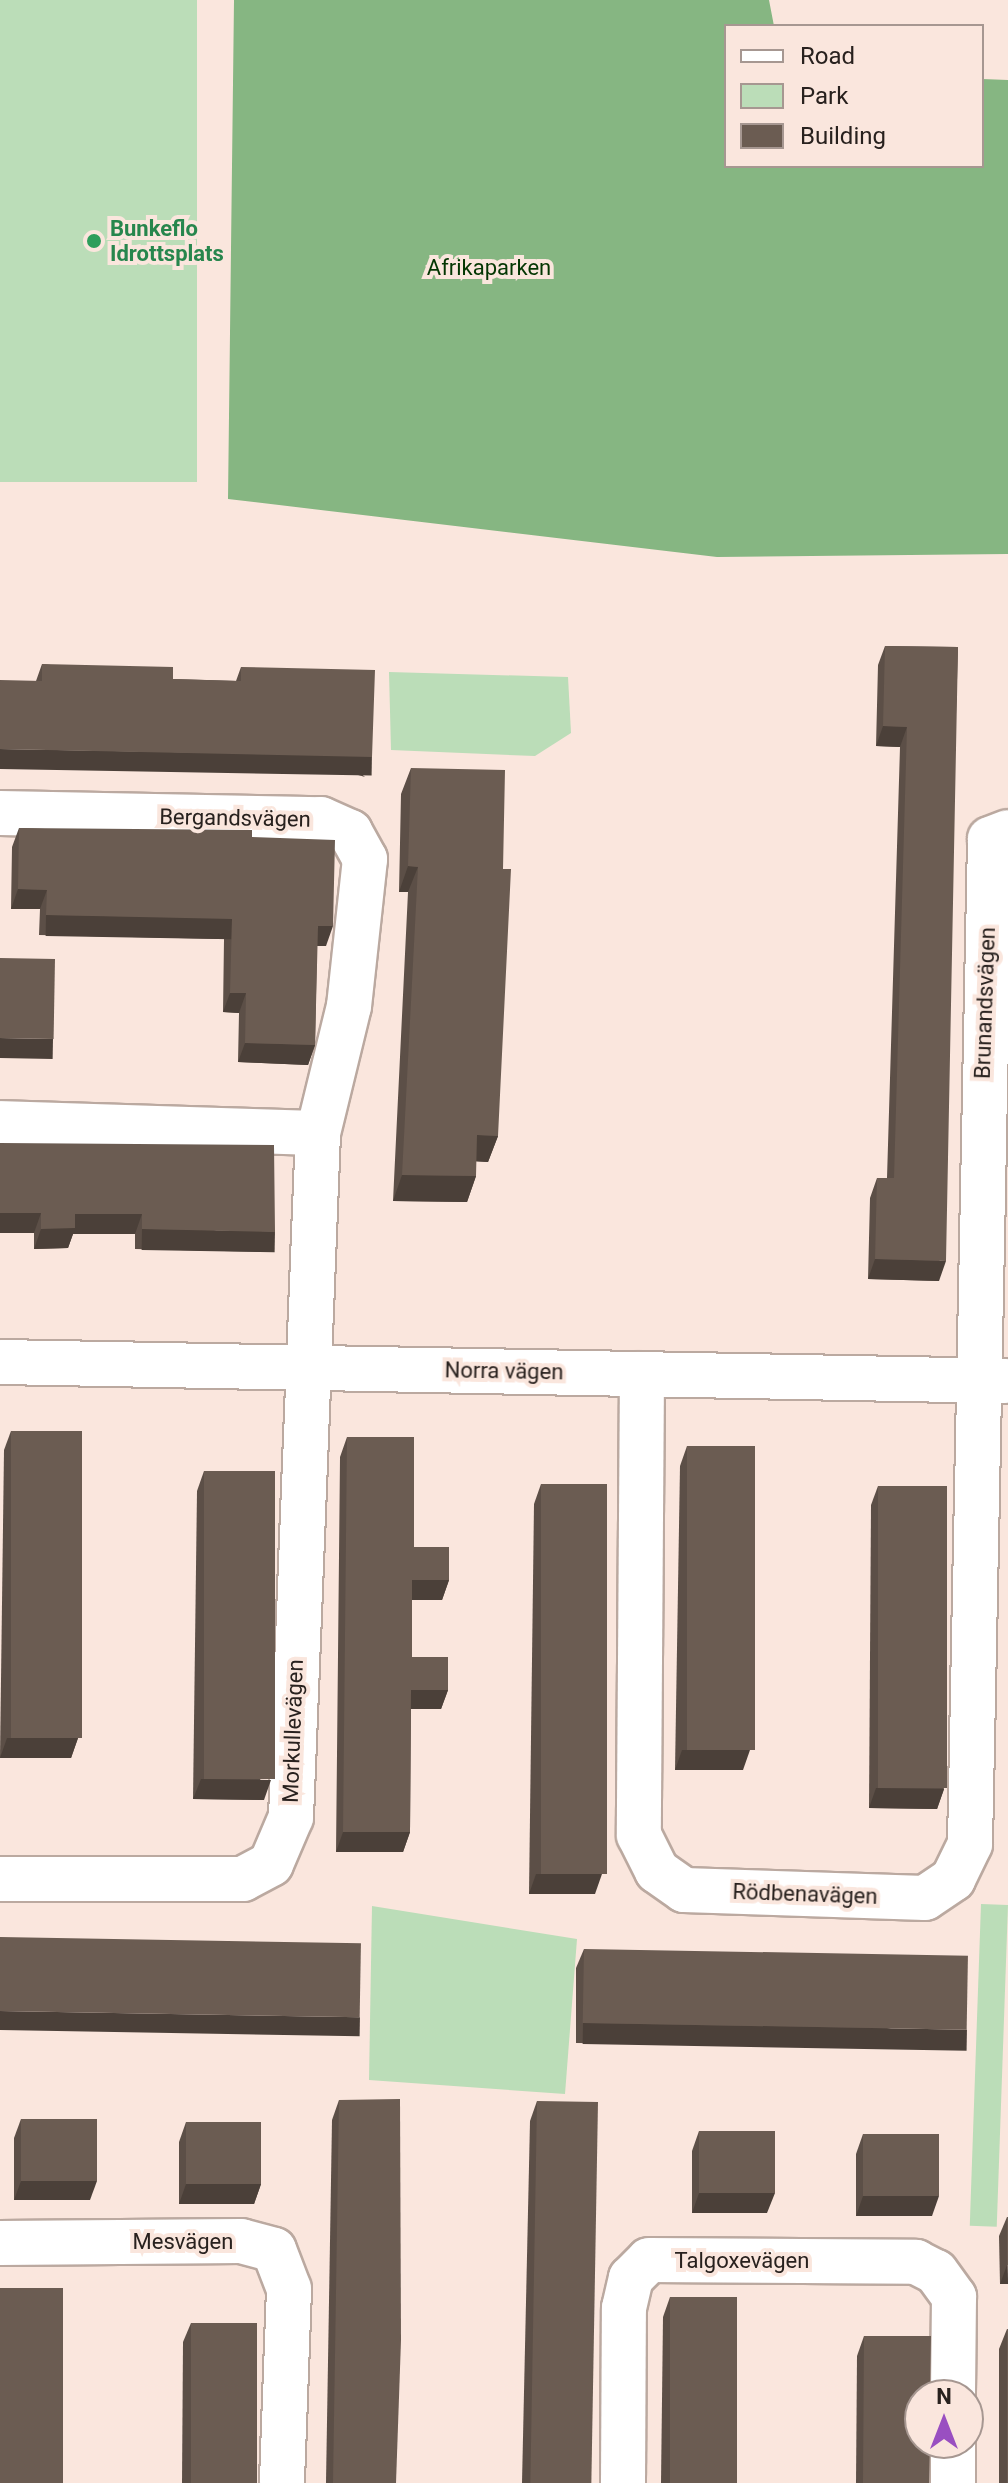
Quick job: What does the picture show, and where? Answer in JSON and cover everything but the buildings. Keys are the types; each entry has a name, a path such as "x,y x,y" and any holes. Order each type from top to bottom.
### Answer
{"street":[{"name":"Bergandsvägen","path":"0,813 321,819 350,832 365,859 349,1006 318,1133 304,1368"},
{"name":"Brunandsvägen","path":"993,1381 990,839 1008,832"},
{"path":"0,1123 318,1133"},
{"name":"Norra vägen","path":"0,1362 993,1381"},
{"name":"Morkullevägen","path":"0,1879 243,1879 271,1864 291,1817 304,1368"},
{"name":"Rödbenavägen","path":"642,1374 639,1835 657,1871 684,1890 925,1898 953,1879 970,1844 993,1381"},
{"name":"Mesvägen","path":"0,2243 241,2241 274,2250 289,2289 282,2483"},
{"name":"Talgoxevägen","path":"623,2483 624,2308 631,2278 649,2260 916,2262 936,2272 954,2297 953,2379"},
{"path":"953,2459 953,2483"}],"green space":[{"name":"Bunkeflo Idrottsplats","path":"0,0 197,0 197,482 0,482"},
{"name":"Afrikaparken","path":"234,0 769,0 774,24 724,24 724,168 984,168 984,79 1008,80 1008,554 717,557 228,499"},
{"path":"389,672 568,677 571,733 535,756 391,750"},
{"path":"981,1904 1008,1905 997,2227 970,2226"},
{"path":"372,1906 577,1939 565,2094 369,2080"}],"place":[{"name":"Bunkeflo Idrottsplats","path":"94,241"}]}
